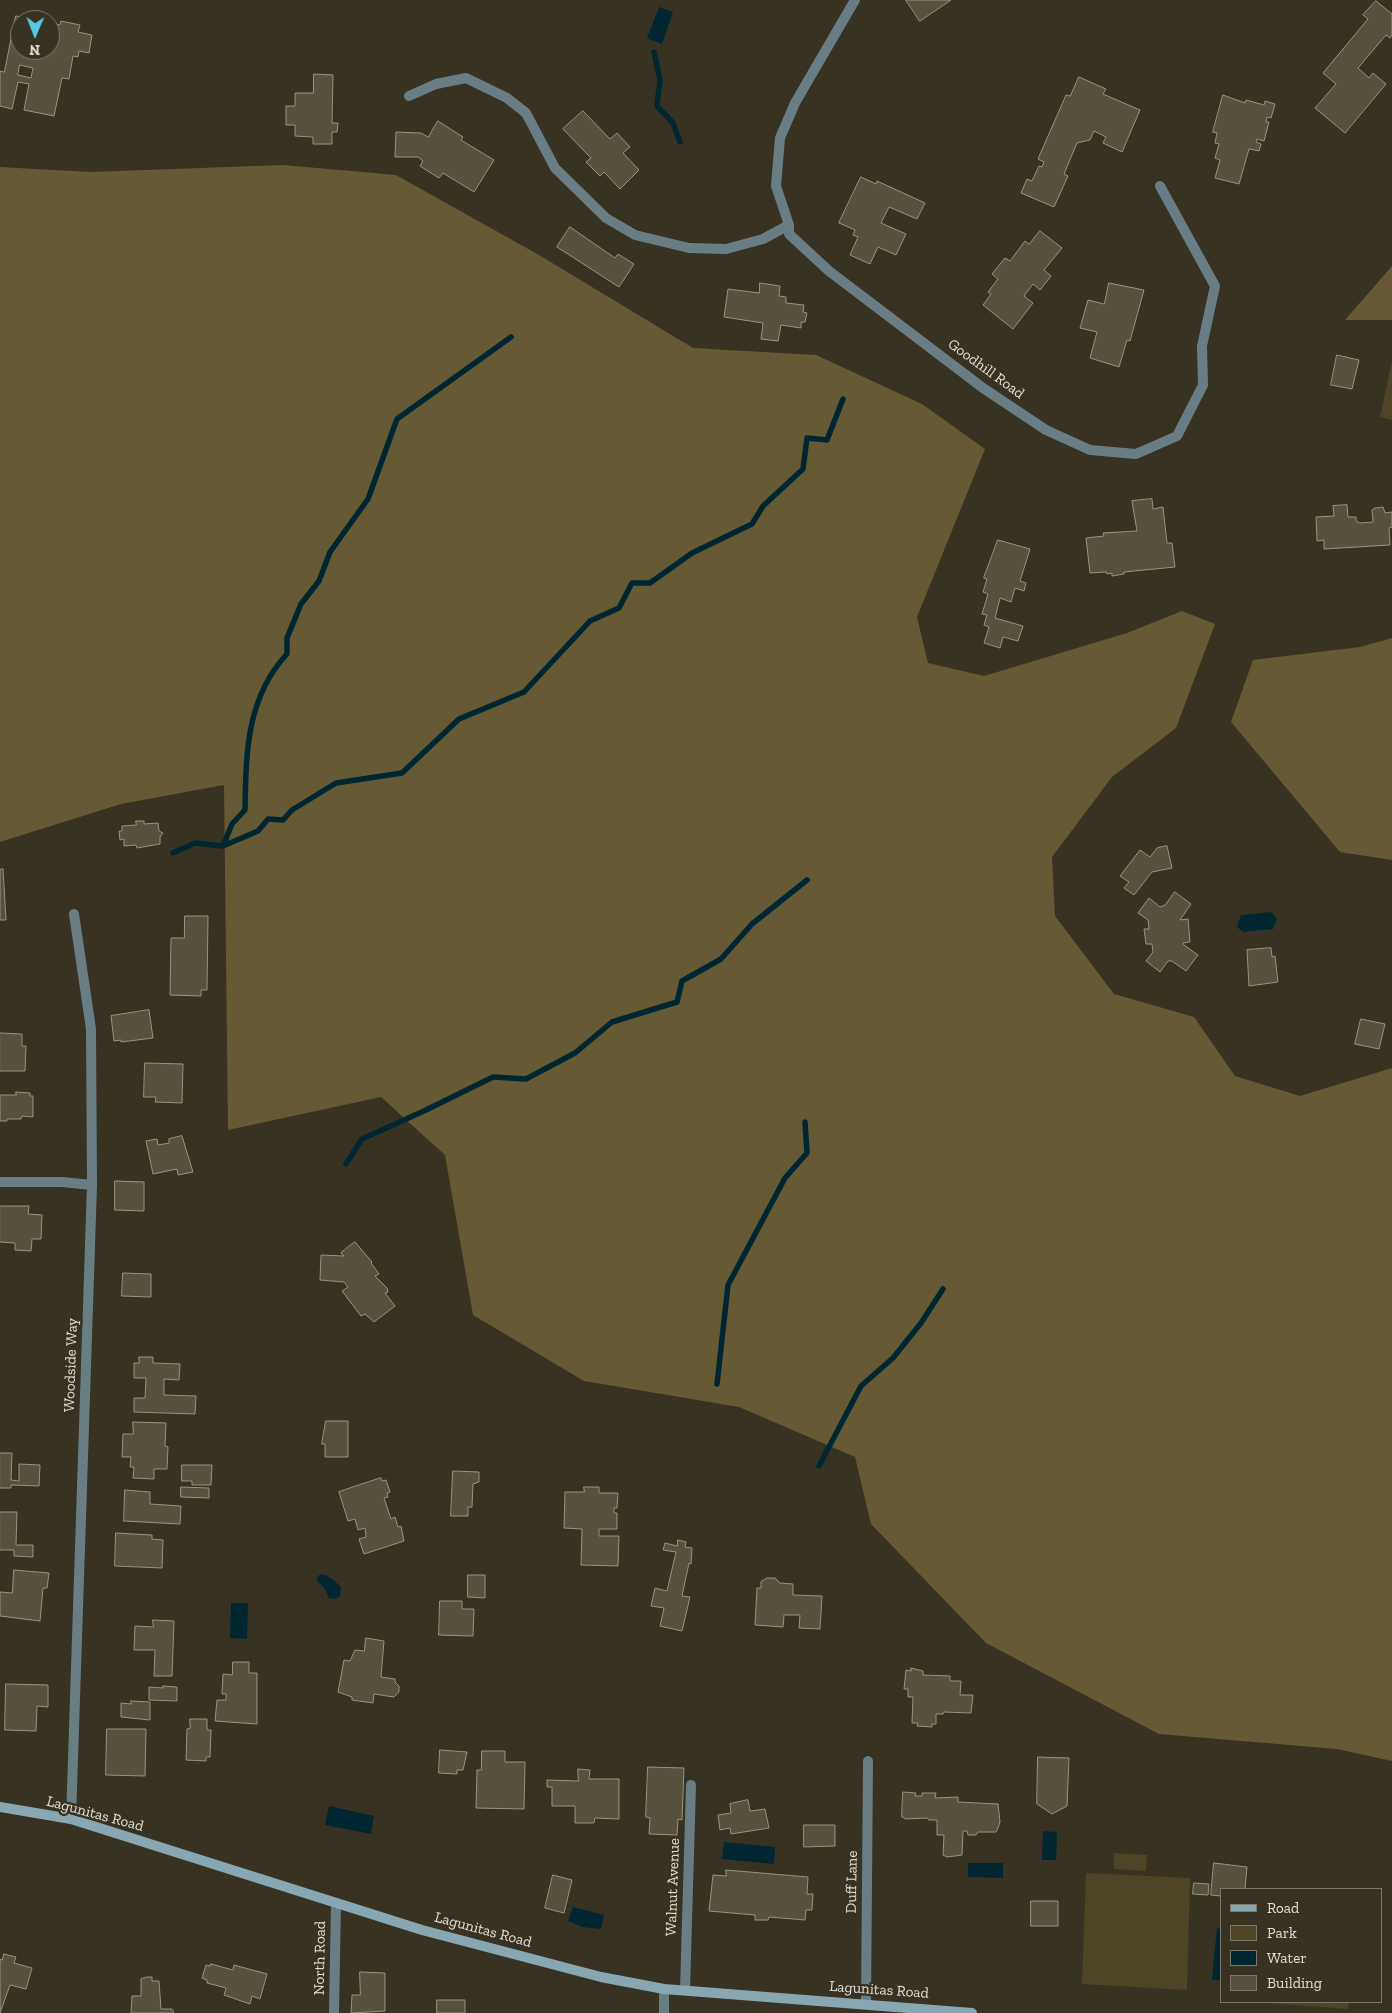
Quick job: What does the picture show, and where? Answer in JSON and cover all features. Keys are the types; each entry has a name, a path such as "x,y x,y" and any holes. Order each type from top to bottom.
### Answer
{"street":[{"name":"Goodhill Road","path":"855,0 795,103 780,138 776,186 790,225 789,234 829,271 983,388 1046,430 1090,450 1136,454 1177,436 1203,385 1202,346 1215,286 1160,186"},
{"path":"409,96 436,84 466,78 507,98 526,113 555,168 606,218 634,235 689,248 726,249 763,239 790,225"},
{"name":"Woodside Way","path":"71,1820 92,1186 91,1028 74,914"},
{"path":"0,1182 62,1182 92,1186"},
{"name":"Duff Lane","path":"866,2004 868,1761"},
{"name":"Walnut Avenue","path":"685,1990 691,1785"},
{"name":"Lagunitas Road","path":"0,1807 71,1820 422,1930 582,1972 664,1989 972,2013"},
{"name":"North Road","path":"334,2013 336,1903"},
{"path":"664,1989 664,2013"}],"green space":[{"path":"1392,361 1392,420 1380,417"},
{"path":"1114,1853 1147,1855 1146,1871 1114,1869"},
{"path":"1086,1873 1190,1878 1187,1990 1082,1984"},
{"path":"1268,2003 1349,2003 1348,2009"}],"shaded area":[{"path":"283,165 396,175 539,255 693,348 816,355 922,404 985,449 917,617 928,663 984,676 1127,633 1182,611 1215,624 1176,728 1112,777 1052,857 1055,916 1114,994 1194,1017 1235,1076 1300,1096 1392,1068 1392,1761 1337,1749 1159,1734 986,1643 871,1524 855,1457 739,1407 584,1381 473,1315 445,1155 381,1097 228,1130 224,785 121,804 0,842 0,167 90,172"},
{"path":"1392,266 1392,320 1345,320"},
{"path":"1392,638 1392,860 1340,852 1231,722 1253,660 1360,647"}],"water":[{"path":"659,7 673,12 662,44 647,38"},
{"path":"1271,912 1277,919 1273,929 1243,932 1237,927 1241,915"},
{"path":"321,1574 330,1577 339,1585 341,1588 340,1597 335,1599 329,1598 325,1589 317,1581 318,1576"},
{"path":"231,1603 248,1603 247,1639 230,1638"},
{"path":"329,1806 374,1816 371,1834 325,1825"},
{"path":"1043,1831 1057,1832 1056,1860 1042,1860"},
{"path":"724,1842 775,1847 774,1864 722,1859"},
{"path":"968,1863 1003,1863 1003,1878 968,1877"},
{"path":"573,1907 604,1915 601,1929 582,1927 568,1921"},
{"path":"1217,1928 1220,1929 1220,1981 1212,1979"}],"building":[{"path":"906,0 951,0 920,21"},
{"path":"1376,1 1392,14 1392,35 1390,38 1386,35 1358,68 1369,78 1373,73 1386,84 1345,133 1315,108 1336,84 1323,73 1368,19 1363,15"},
{"path":"61,21 80,25 78,32 92,35 89,53 79,51 78,57 73,56 69,79 62,78 54,116 24,110 29,84 18,82 12,109 0,106 0,71 4,72 10,44 10,60 60,60","holes":["20,65 33,68 31,78 18,75"]},
{"path":"314,74 333,75 332,123 338,123 337,132 332,132 332,144 313,144 313,137 295,136 295,125 286,125 286,106 295,106 295,93 313,93"},
{"path":"1079,77 1106,89 1103,94 1140,110 1122,152 1103,143 1106,137 1094,131 1090,140 1077,143 1064,174 1068,176 1054,207 1021,193 1027,179 1032,181 1039,166 1042,167 1044,162 1038,159 1066,95 1070,96"},
{"path":"1223,95 1245,103 1246,100 1264,105 1265,101 1275,104 1271,118 1267,117 1266,122 1269,122 1264,141 1257,139 1256,142 1261,144 1259,151 1249,149 1239,184 1215,178 1220,160 1215,158 1219,144 1215,143 1217,133 1213,132"},
{"path":"583,111 610,139 617,133 630,147 623,153 639,170 620,189 604,172 600,176 586,162 591,158 563,129"},
{"path":"438,121 463,137 461,140 494,160 474,192 443,173 439,178 420,166 423,161 418,157 395,157 396,132 421,133 428,137"},
{"path":"861,177 876,184 877,181 925,203 917,219 889,207 881,223 906,234 896,255 878,247 870,264 850,255 858,237 853,235 855,230 839,223"},
{"path":"570,227 615,258 618,254 634,264 619,287 557,247"},
{"path":"1040,231 1062,248 1044,270 1051,276 1040,290 1033,284 1024,296 1033,303 1013,329 983,305 991,294 988,292 998,279 992,274 1005,258 1010,261 1025,241 1029,244"},
{"path":"760,283 780,286 779,296 786,297 786,303 804,305 803,312 807,313 805,322 801,322 801,328 781,325 778,341 761,339 763,323 724,317 728,289 759,293"},
{"path":"1109,283 1144,290 1130,341 1127,340 1119,367 1090,358 1097,332 1080,328 1088,300 1104,304"},
{"path":"1337,355 1359,360 1352,389 1331,385"},
{"path":"1152,499 1153,509 1163,507 1167,543 1172,543 1175,567 1124,572 1124,574 1112,576 1112,573 1107,574 1106,572 1090,573 1086,538 1104,536 1103,533 1137,531 1132,501"},
{"path":"1347,505 1348,517 1356,517 1356,521 1360,523 1373,522 1372,510 1375,508 1383,507 1385,513 1392,512 1392,527 1389,528 1390,545 1324,549 1324,540 1317,541 1316,517 1334,516 1333,506"},
{"path":"998,540 1030,549 1020,581 1026,583 1024,591 1015,588 1011,602 1000,598 995,618 1023,626 1018,641 1003,637 1000,648 984,643 989,627 984,625 987,615 982,614 988,594 983,592 987,579 984,578"},
{"path":"136,821 144,821 144,824 158,823 159,831 163,833 160,837 160,844 137,848 136,845 124,846 124,839 120,840 119,831 122,831 122,826 136,825"},
{"path":"1167,846 1172,868 1152,872 1134,895 1124,888 1129,882 1120,876 1140,850 1150,857 1157,848"},
{"path":"3,869 6,920 0,920 0,870"},
{"path":"1175,892 1191,904 1180,920 1188,919 1190,942 1183,943 1198,955 1186,971 1172,961 1168,961 1160,972 1146,961 1153,952 1152,944 1146,944 1144,929 1149,929 1148,920 1138,913 1149,898 1160,907 1165,905"},
{"path":"185,916 208,916 207,990 201,990 201,996 170,995 171,938 184,938"},
{"path":"1271,948 1272,957 1275,956 1278,982 1249,986 1247,950"},
{"path":"149,1010 153,1038 121,1042 121,1040 114,1041 111,1016"},
{"path":"1361,1019 1385,1024 1379,1049 1355,1044"},
{"path":"0,1033 22,1034 22,1046 26,1046 25,1071 0,1071"},
{"path":"145,1063 183,1064 182,1103 155,1102 156,1097 144,1097"},
{"path":"16,1092 30,1093 30,1096 33,1096 33,1117 22,1116 21,1119 0,1121 0,1095 16,1095"},
{"path":"182,1136 193,1172 178,1175 177,1169 153,1174 146,1141 157,1139 158,1145 169,1143 169,1139"},
{"path":"115,1181 144,1182 144,1211 115,1210"},
{"path":"0,1206 29,1206 28,1214 42,1215 41,1239 32,1239 31,1251 15,1250 15,1243 0,1242"},
{"path":"355,1242 372,1262 379,1274 375,1276 387,1288 388,1292 385,1293 395,1306 374,1322 365,1314 361,1316 342,1291 348,1287 344,1282 320,1280 321,1255 344,1256 341,1253"},
{"path":"123,1273 151,1274 151,1297 122,1296"},
{"path":"139,1357 153,1357 153,1363 180,1364 179,1380 164,1379 164,1395 196,1396 195,1414 134,1412 134,1398 145,1398 146,1378 134,1378 134,1363 139,1363"},
{"path":"326,1421 348,1421 348,1457 325,1457 325,1444 322,1444"},
{"path":"133,1422 166,1423 167,1469 154,1469 154,1479 133,1478 134,1467 130,1467 131,1457 122,1457 123,1434 133,1434"},
{"path":"0,1453 12,1453 11,1480 19,1481 19,1464 40,1465 39,1486 11,1485 11,1488 0,1488"},
{"path":"182,1465 212,1465 211,1485 192,1485 192,1481 182,1481"},
{"path":"453,1471 479,1472 479,1482 473,1484 472,1507 468,1507 468,1516 451,1516"},
{"path":"381,1478 382,1481 386,1480 390,1492 387,1493 388,1497 384,1498 391,1519 395,1517 398,1527 401,1526 404,1541 364,1554 359,1539 366,1537 365,1528 358,1530 355,1519 348,1521 339,1492"},
{"path":"181,1487 209,1488 209,1498 181,1497"},
{"path":"584,1487 599,1487 599,1493 618,1493 617,1508 614,1508 614,1513 617,1513 617,1529 599,1529 599,1536 619,1536 618,1566 581,1565 582,1529 564,1528 565,1492 584,1492"},
{"path":"125,1490 150,1492 150,1504 181,1506 180,1524 124,1521"},
{"path":"0,1512 17,1512 16,1545 33,1545 33,1557 14,1556 14,1550 0,1550"},
{"path":"116,1533 152,1535 152,1539 163,1540 162,1568 115,1566"},
{"path":"678,1540 686,1542 685,1547 692,1548 691,1564 689,1563 682,1596 690,1597 682,1631 660,1626 664,1608 651,1606 655,1588 667,1591 676,1552 663,1550 665,1543 677,1546"},
{"path":"14,1570 49,1573 47,1588 43,1588 40,1621 0,1616 0,1592 12,1593"},
{"path":"468,1575 485,1575 485,1598 468,1597"},
{"path":"767,1578 775,1578 780,1583 793,1584 793,1595 822,1596 820,1629 799,1628 800,1615 784,1615 783,1627 755,1625 757,1588 761,1588 761,1582"},
{"path":"440,1601 462,1601 462,1609 474,1609 473,1636 439,1635"},
{"path":"153,1620 174,1621 172,1676 154,1676 155,1650 134,1650 135,1626 153,1627"},
{"path":"366,1638 384,1641 381,1677 395,1679 399,1686 399,1692 394,1697 374,1694 373,1703 352,1700 352,1697 338,1692 344,1660 350,1661 355,1650 364,1651"},
{"path":"233,1662 249,1662 249,1673 257,1673 257,1724 215,1721 217,1700 226,1700 226,1694 222,1694 223,1674 232,1675"},
{"path":"911,1668 923,1671 923,1675 950,1676 950,1681 961,1681 960,1695 973,1695 971,1713 944,1712 943,1714 936,1714 936,1724 932,1724 932,1727 917,1726 918,1723 912,1723 913,1697 908,1697 908,1689 904,1689 906,1670 911,1671"},
{"path":"6,1684 48,1685 48,1707 37,1706 36,1731 5,1730"},
{"path":"163,1686 177,1687 177,1701 149,1700 149,1687 163,1688"},
{"path":"131,1701 150,1702 150,1720 121,1717 121,1703 131,1704"},
{"path":"190,1719 207,1719 207,1730 211,1730 210,1757 206,1757 206,1761 186,1760 187,1729 190,1728"},
{"path":"107,1729 146,1729 145,1776 106,1775"},
{"path":"440,1750 467,1752 463,1770 457,1770 457,1774 439,1773"},
{"path":"482,1751 505,1751 505,1762 525,1762 524,1809 476,1808 477,1770 481,1770"},
{"path":"1038,1757 1069,1758 1067,1806 1052,1814 1037,1804"},
{"path":"648,1767 684,1768 682,1820 678,1819 677,1835 649,1834 650,1818 646,1817"},
{"path":"578,1769 590,1770 589,1779 619,1779 619,1819 595,1818 594,1823 575,1823 575,1806 552,1806 552,1787 547,1787 547,1780 578,1781"},
{"path":"903,1792 916,1793 915,1796 922,1796 922,1793 936,1793 935,1798 958,1797 958,1802 998,1804 1000,1822 998,1828 996,1832 978,1832 976,1835 968,1835 967,1831 963,1831 962,1855 947,1857 943,1855 944,1835 937,1835 937,1820 929,1820 927,1818 906,1819 902,1817"},
{"path":"748,1800 750,1811 765,1809 769,1828 731,1834 730,1828 720,1830 718,1815 731,1813 730,1804"},
{"path":"804,1825 835,1825 835,1846 804,1847"},
{"path":"1214,1863 1247,1867 1245,1888 1220,1888 1220,1896 1211,1895"},
{"path":"726,1870 808,1877 807,1894 813,1894 812,1910 806,1910 805,1920 769,1917 768,1920 755,1920 755,1915 709,1911 713,1875 726,1876"},
{"path":"553,1875 572,1880 564,1913 545,1908"},
{"path":"1194,1883 1209,1884 1208,1895 1193,1894"},
{"path":"1031,1901 1058,1901 1058,1926 1031,1926"},
{"path":"4,1954 16,1957 14,1963 32,1968 26,1989 10,1985 0,2013 0,1959 2,1960"},
{"path":"211,1964 233,1970 234,1965 267,1974 260,1999 252,1996 250,2004 224,1995 226,1988 207,1983 207,1980 202,1978 206,1965 210,1966"},
{"path":"360,1972 385,1973 385,2011 351,2013 352,1995 360,1995"},
{"path":"152,1977 152,1981 159,1981 161,2009 172,2009 174,2013 131,2013 132,1996 141,1996 141,1979"},
{"path":"437,2000 465,2000 465,2013 437,2013"}],"waterway":[{"path":"654,52 660,80 657,106 673,123 680,142"},
{"path":"223,846 232,824 245,810 248,748 256,708 263,689 273,671 287,654 287,638 301,604 319,581 330,552 368,499 397,419 511,337"},
{"path":"173,853 195,843 223,846 258,831 268,819 283,820 292,810 336,783 402,773 459,719 524,692 590,621 619,608 632,583 650,583 692,553 752,524 763,506 803,469 807,438 827,440 843,399"},
{"path":"346,1164 362,1139 493,1077 526,1079 575,1053 612,1022 677,1002 682,981 721,959 752,924 807,880"},
{"path":"717,1384 728,1285 785,1178 807,1153 805,1122"},
{"path":"819,1466 861,1386 893,1358 921,1323 943,1289"}]}
